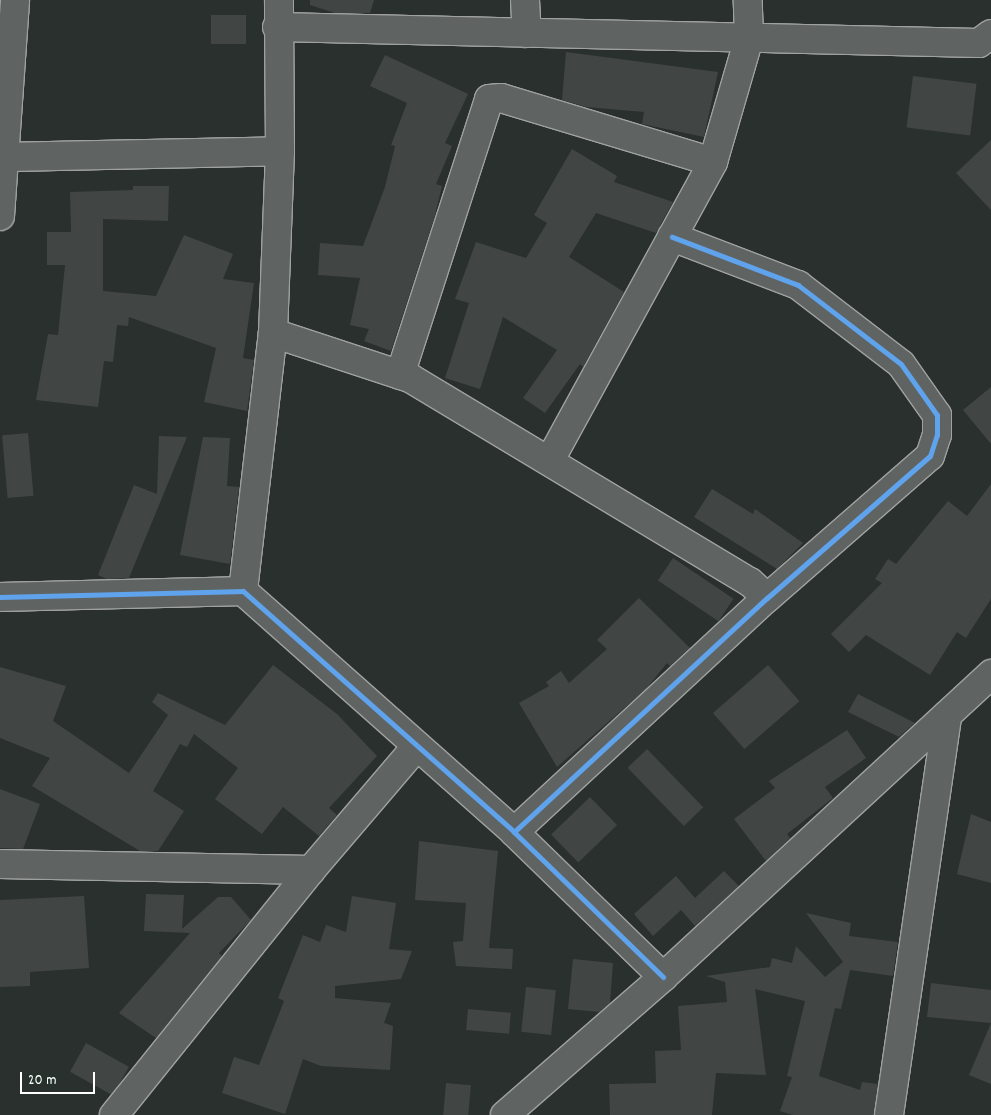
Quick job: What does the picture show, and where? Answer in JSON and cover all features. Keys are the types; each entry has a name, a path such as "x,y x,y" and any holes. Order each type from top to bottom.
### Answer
{"street":[{"path":"0,216 15,0"},
{"path":"243,591 272,333 280,151 277,27 280,0"},
{"path":"525,0 527,33"},
{"path":"550,460 713,162 749,38 748,0"},
{"path":"277,27 749,38 987,46"},
{"path":"400,375 489,99 501,98 713,162"},
{"path":"5,156 280,151"},
{"path":"514,832 768,598 930,456 936,415 901,364 798,285 672,237"},
{"path":"272,333 400,375 550,460 750,582 768,598"},
{"path":"0,597 243,591 514,832 662,978"},
{"path":"505,1115 662,978 991,674"},
{"path":"890,1115 947,715"},
{"path":"114,1115 311,870 417,746"},
{"path":"0,864 311,870"}],"building":[{"path":"310,0 374,0 370,13 335,13 310,5"},
{"path":"211,15 246,15 246,44 211,44"},
{"path":"566,52 718,72 704,137 642,124 644,112 586,107 562,100"},
{"path":"385,55 468,94 445,143 452,146 436,184 442,186 434,219 391,351 364,341 369,329 350,325 360,278 318,275 320,243 363,246 385,187 395,146 391,145 407,103 370,86"},
{"path":"913,76 977,84 970,135 907,128"},
{"path":"991,140 991,210 956,173"},
{"path":"572,149 617,176 614,182 673,202 656,233 596,213 569,257 624,292 583,367 580,364 545,413 523,398 557,350 503,317 480,389 445,378 469,303 455,299 476,242 526,258 547,223 534,215"},
{"path":"133,186 169,186 168,221 103,219 103,291 156,296 184,235 233,254 223,279 254,283 243,358 254,360 247,411 204,402 216,348 129,317 128,326 117,325 113,362 104,361 98,407 36,400 48,334 58,335 65,265 47,265 47,232 71,232 70,192 133,190"},
{"path":"991,387 991,444 963,410"},
{"path":"28,433 33,496 8,498 2,435"},
{"path":"159,436 187,437 129,578 107,579 98,575 134,485 157,494"},
{"path":"203,437 230,438 227,486 239,487 230,564 180,555"},
{"path":"991,484 991,599 966,638 957,632 930,675 866,635 849,652 831,634 882,583 875,579 888,559 896,564 948,501 967,516"},
{"path":"712,489 753,514 755,509 803,543 777,569 694,517"},
{"path":"673,558 734,599 718,621 658,580"},
{"path":"639,598 690,648 670,666 667,663 646,689 557,767 519,703 549,686 546,682 561,671 569,683 607,649 597,640"},
{"path":"273,665 337,714 377,756 329,808 337,815 319,836 283,807 262,834 215,799 238,768 194,734 187,747 180,744 153,791 184,811 158,851 140,851 32,786 50,758 0,738 0,667 66,686 53,721 129,773 168,715 152,702 158,693 225,725"},
{"path":"768,665 799,701 744,749 713,713"},
{"path":"858,694 915,723 899,737 848,712"},
{"path":"847,730 866,758 825,787 833,798 787,834 790,838 766,861 734,819 775,788 769,781"},
{"path":"647,749 703,807 684,826 628,768"},
{"path":"0,789 40,804 23,849 0,848"},
{"path":"590,797 617,825 578,863 551,835"},
{"path":"971,814 991,822 991,883 957,874"},
{"path":"419,841 498,851 489,948 513,949 512,969 456,966 453,942 463,941 466,903 415,900"},
{"path":"724,871 739,886 695,926 681,910 653,936 634,914 676,876 695,898"},
{"path":"146,894 184,895 182,929 218,897 231,897 251,920 219,953 222,956 156,1038 119,1013 190,933 144,931"},
{"path":"84,896 89,968 30,972 30,986 0,987 0,900"},
{"path":"352,896 396,903 389,949 412,951 401,979 335,986 335,998 391,1003 384,1023 393,1026 390,1070 321,1066 303,1059 285,1114 222,1093 234,1057 259,1065 284,1001 278,998 303,935 320,942 326,925 346,932"},
{"path":"806,913 851,923 849,936 898,942 893,976 850,970 841,1009 835,1008 819,1076 860,1090 862,1082 878,1084 874,1115 793,1115 780,1111 792,1077 787,1076 805,1001 755,989 766,1075 716,1073 712,1115 610,1115 609,1084 656,1083 655,1051 681,1050 678,1006 727,1002 725,982 706,976 770,967 772,958 792,963 796,946 825,977 843,962"},
{"path":"573,959 613,963 610,1003 599,1012 568,1009"},
{"path":"931,983 991,990 991,1023 927,1017"},
{"path":"526,987 556,990 551,1035 521,1032"},
{"path":"468,1009 511,1013 509,1034 466,1030"},
{"path":"991,1023 991,1084 969,1075"},
{"path":"86,1043 129,1067 113,1096 70,1072"},
{"path":"446,1083 471,1085 468,1115 443,1115"}],"cycle path":[{"path":"514,832 767,598 930,456 937,435 937,415 901,364 798,285 672,237"},
{"path":"0,597 243,591 514,832 663,977"}]}
